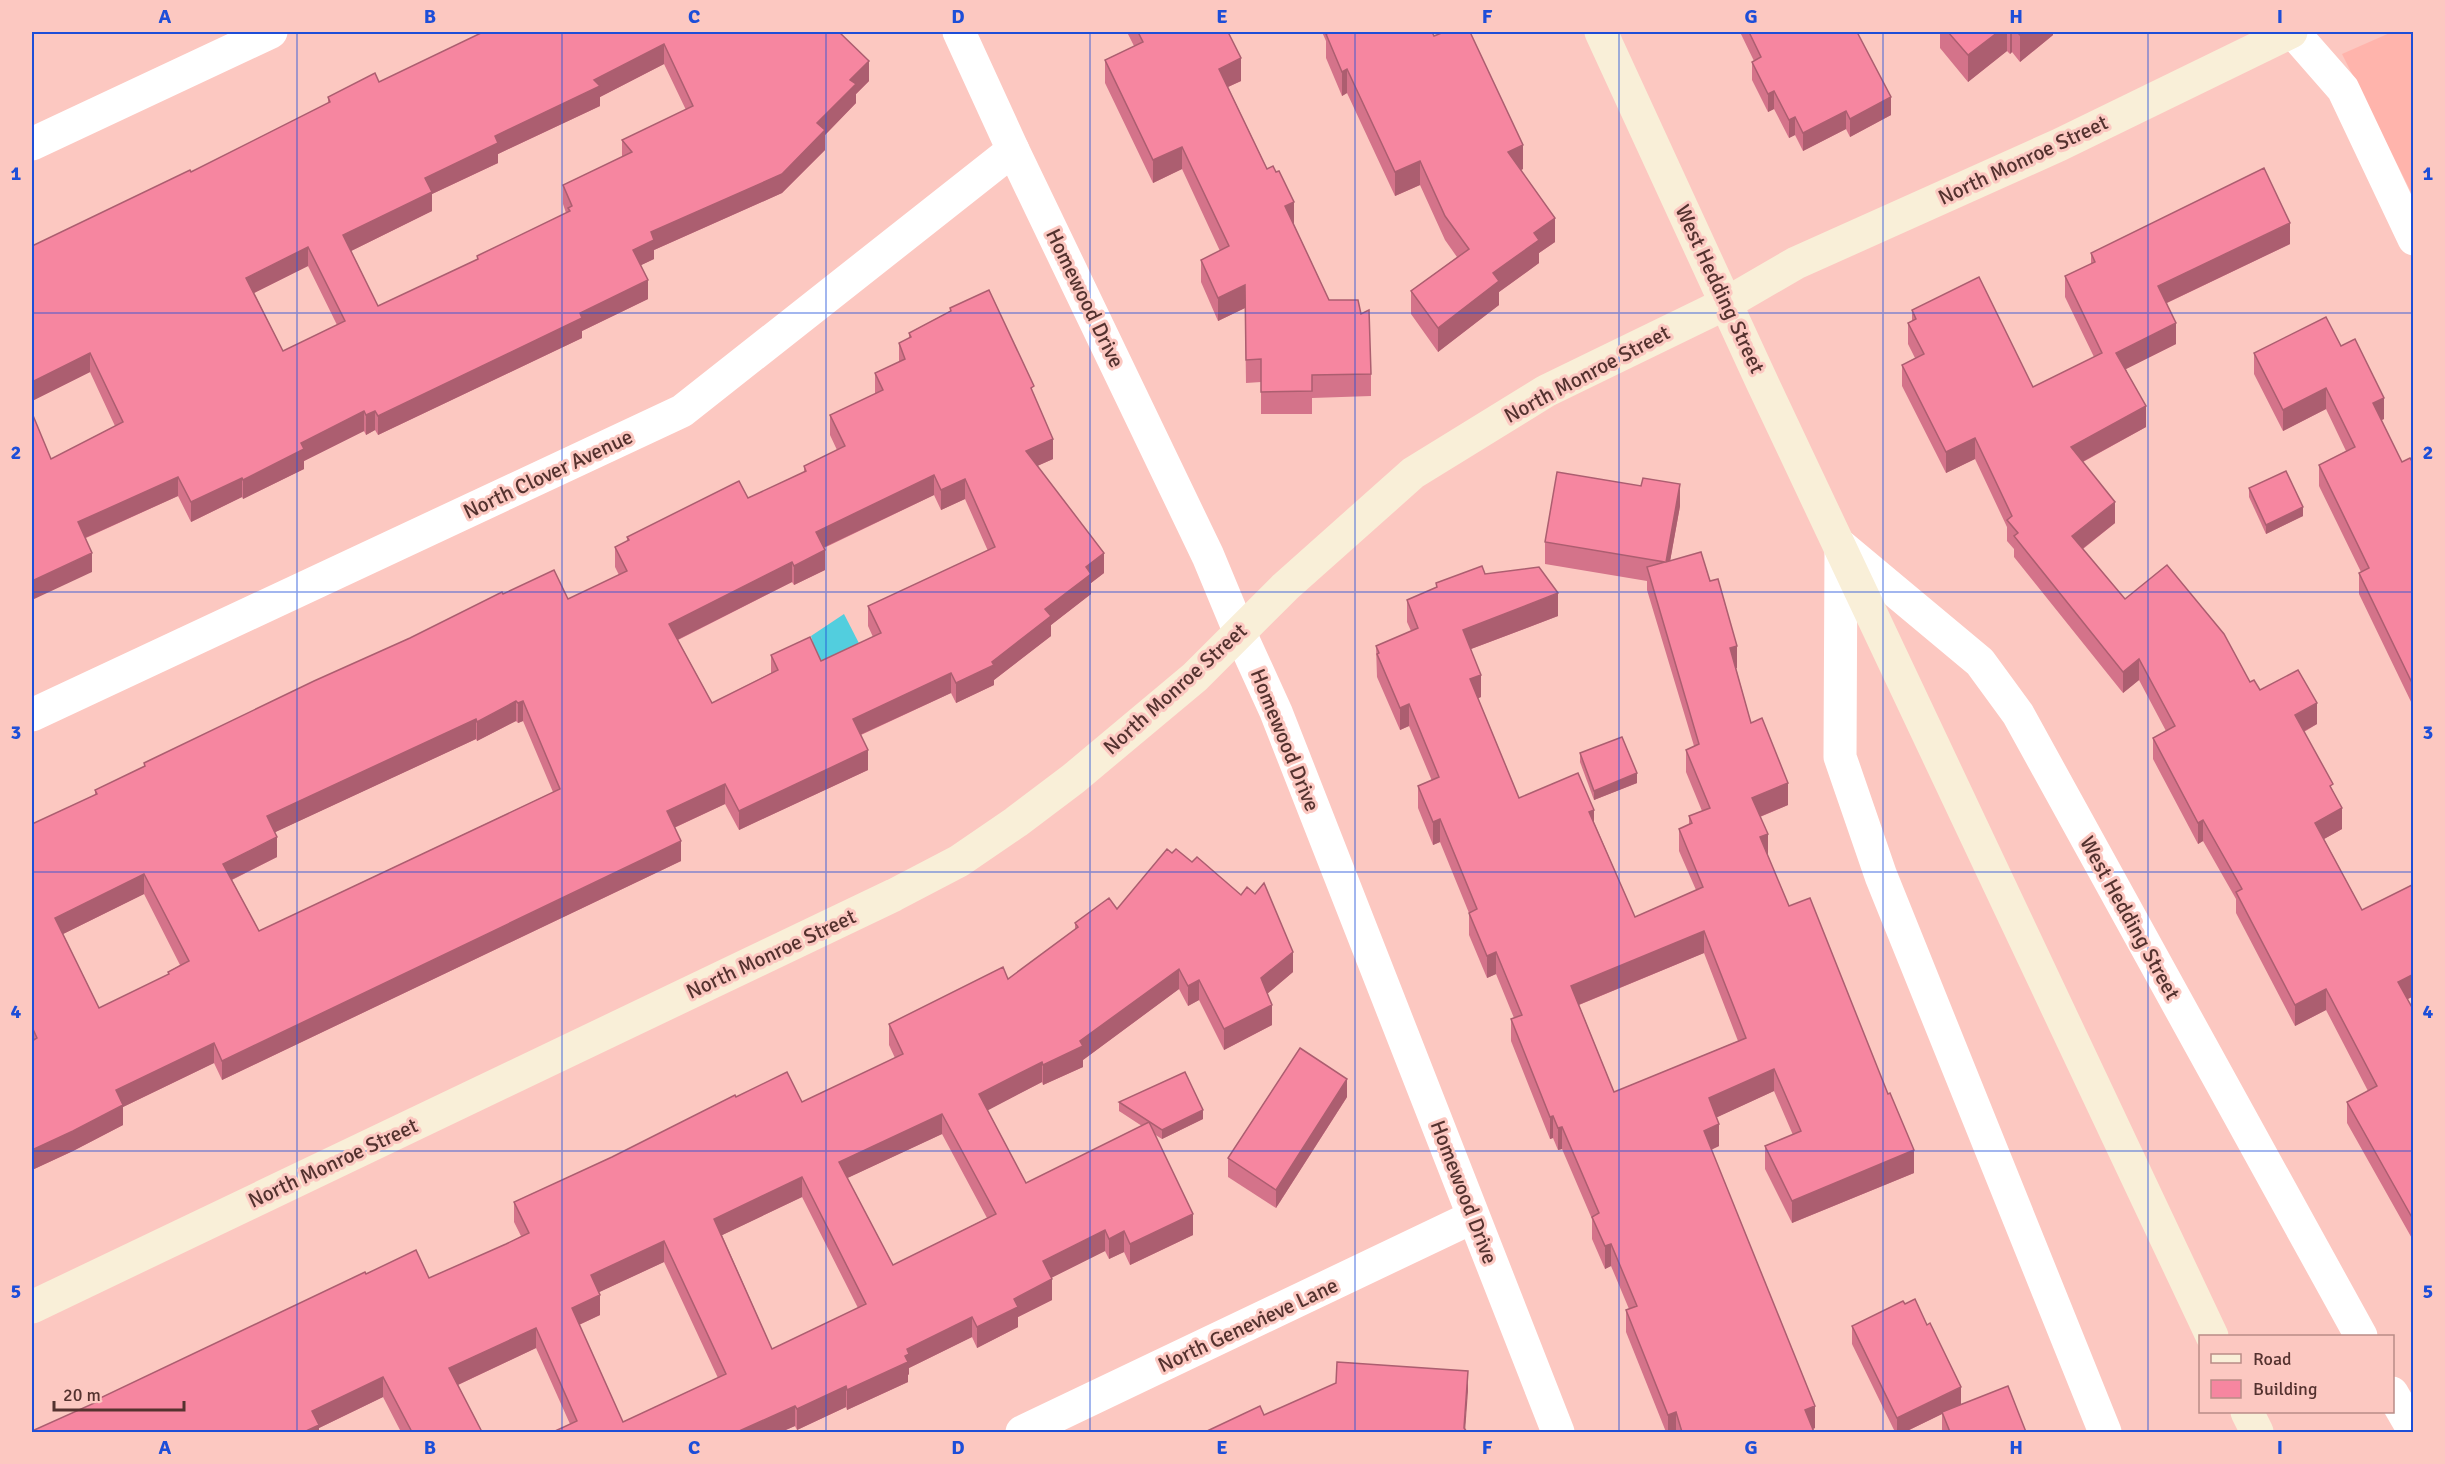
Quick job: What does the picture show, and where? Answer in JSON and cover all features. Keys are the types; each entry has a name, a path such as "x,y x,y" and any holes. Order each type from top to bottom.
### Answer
{"main road":[{"name":"West Hedding Street","path":"1601,32 2212,1335"},
{"name":"North Monroe Street","path":"32,1307 894,896 959,861 1073,779 1195,676 1285,588 1413,473 1546,391 1726,303 1796,263 2059,145 2292,32"},
{"path":"2248,1413 2257,1432"}],"street":[{"path":"32,144 271,32"},
{"name":"Homewood Drive","path":"959,32 1013,150 1208,556 1276,712 1558,1432"},
{"path":"2292,32 2343,89 2414,239"},
{"name":"North Clover Avenue","path":"32,715 682,411 1013,150"},
{"name":"West Hedding Street","path":"1841,546 1980,662 2018,714 2360,1335"},
{"name":"West Hedding Street","path":"1841,546 1840,757 1881,876 2105,1432"},
{"name":"North Genevieve Lane","path":"1022,1432 1473,1217"},
{"path":"2394,1396 2414,1431"}],"shaded area":[{"path":"2392,32 2413,32 2413,196 2342,54"}],"water":[{"path":"844,614 865,655 822,673 811,636"}],"building":[{"path":"483,32 839,32 869,61 850,80 856,84 817,123 825,130 782,174 651,232 654,240 633,250 648,280 580,313 582,318 378,416 375,411 366,415 364,411 301,443 304,449 243,480 242,478 191,502 178,477 78,522 92,553 32,581 32,413 51,459 123,422 90,353 32,382 32,246 190,170 191,172 330,102 328,97 375,73 379,82","holes":["664,44 693,106 622,140 632,152 563,185 572,206 568,208 570,211 477,256 478,259 378,306 343,235 432,192 425,178 498,143 495,136 600,86 594,80","308,247 345,321 283,351 246,278"]},
{"path":"1138,32 1228,32 1241,58 1219,69 1267,169 1273,166 1276,172 1279,171 1294,202 1285,206 1329,300 1358,300 1361,314 1369,310 1371,374 1312,375 1312,391 1261,392 1261,359 1246,360 1245,285 1218,298 1201,260 1229,246 1182,147 1153,160 1105,60 1143,42"},
{"path":"1332,32 1432,32 1434,36 1444,32 1470,32 1523,145 1508,152 1555,218 1534,233 1539,240 1493,273 1499,281 1438,328 1411,291 1469,249 1445,216 1420,161 1395,172 1347,69 1342,72 1326,34"},
{"path":"1749,32 1857,32 1891,97 1850,119 1846,111 1803,133 1795,117 1789,120 1774,91 1768,94 1752,62 1761,57"},
{"path":"1948,32 1998,32 1968,55"},
{"path":"2264,168 2290,223 2158,286 2176,323 2116,353 2146,406 2071,447 2115,502 2072,536 2125,599 2167,565 2224,634 2250,682 2254,680 2260,690 2298,670 2317,703 2295,715 2333,784 2330,786 2342,808 2315,823 2362,910 2414,884 2414,974 2398,982 2414,1011 2414,1221 2347,1102 2377,1086 2326,989 2295,1005 2236,892 2242,889 2203,820 2198,823 2153,738 2175,726 2139,659 2123,672 2014,536 2018,533 2007,520 2012,516 1975,438 1946,452 1902,365 1924,354 1908,323 1916,319 1912,310 1979,277 2033,387 2102,353 2065,276 2095,262 2091,253"},
{"path":"989,290 1034,386 1031,388 1053,439 1026,451 1104,553 1086,567 1091,574 1045,609 1051,616 992,662 994,665 956,683 951,673 853,719 868,750 739,811 725,784 667,811 681,841 222,1061 214,1043 116,1090 123,1105 32,1150 32,1041 37,1038 32,1027 32,824 97,794 95,790 145,766 144,763 314,681 410,638 502,592 503,594 554,570 568,599 627,571 615,547 629,540 627,537 739,481 748,498 806,471 804,466 845,446 830,415 883,390 875,373 905,359 899,343 911,337 909,333 951,311 950,308","holes":["934,475 941,490 965,479 995,547 868,606 881,633 821,661 810,637 771,655 778,670 712,703 669,624 792,562 794,566 825,550 816,532","516,701 518,703 523,701 560,789 259,931 223,864 277,837 267,816 476,719 477,722","144,874 189,961 168,972 169,974 99,1008 55,918"]},
{"path":"2326,317 2341,346 2355,339 2384,398 2373,403 2402,462 2410,458 2414,465 2414,687 2359,573 2369,568 2319,465 2355,447 2326,388 2283,410 2254,353"},
{"path":"2286,471 2303,507 2266,525 2249,488"},
{"path":"1557,472 1641,486 1643,478 1680,484 1666,562 1701,552 1710,581 1718,579 1737,646 1730,648 1751,723 1762,718 1788,783 1752,798 1768,834 1760,837 1789,906 1810,898 1888,1094 1890,1093 1914,1150 1792,1201 1765,1146 1801,1131 1774,1069 1709,1098 1719,1124 1704,1131 1815,1406 1805,1410 1814,1432 1682,1432 1676,1412 1668,1415 1626,1310 1637,1306 1611,1244 1605,1246 1592,1217 1599,1213 1562,1127 1558,1128 1553,1116 1550,1117 1511,1019 1522,1015 1496,952 1487,956 1469,913 1477,909 1440,819 1433,822 1418,786 1439,777 1409,704 1400,708 1377,654 1379,653 1376,646 1418,628 1407,600 1437,587 1436,583 1482,566 1485,574 1539,567 1558,593 1463,630 1481,675 1470,679 1519,798 1578,773 1594,810 1589,812 1635,917 1703,887 1679,829 1692,823 1689,816 1710,808 1686,750 1699,744 1647,567 1665,562 1545,542","holes":["1704,931 1746,1038 1614,1092 1571,986"]},
{"path":"1622,737 1637,773 1594,791 1580,753"},
{"path":"1167,849 1172,853 1176,849 1192,862 1197,857 1241,895 1247,887 1255,894 1264,883 1293,952 1261,978 1272,1005 1224,1029 1199,980 1188,986 1179,969 1080,1041 1083,1046 1043,1065 1042,1062 979,1094 1026,1183 1149,1122 1193,1214 1130,1244 1124,1231 1109,1239 1105,1230 1043,1261 1052,1279 1014,1299 1018,1307 977,1327 972,1317 907,1349 909,1354 905,1356 908,1362 847,1390 846,1386 797,1409 795,1406 737,1432 553,1432 577,1421 536,1328 449,1368 482,1432 412,1432 383,1377 312,1411 319,1425 304,1432 32,1432 365,1272 366,1274 416,1250 429,1278 506,1244 529,1233 514,1202 787,1072 802,1102 903,1054 889,1024 1003,967 1008,979 1078,927 1075,923 1109,898 1117,909","holes":["942,1114 996,1214 893,1265 839,1162","802,1177 866,1304 772,1349 714,1219","664,1241 726,1374 623,1422 572,1308 600,1295 591,1275"]},
{"path":"1300,1048 1347,1079 1276,1190 1228,1158"},
{"path":"1185,1072 1203,1110 1162,1130 1119,1102"},
{"path":"1915,1299 1927,1325 1930,1323 1961,1387 1897,1418 1852,1326 1903,1301 1905,1304"},
{"path":"1337,1362 1468,1371 1464,1428 1467,1432 1205,1432 1260,1406 1264,1415 1336,1383"},
{"path":"2008,1386 2026,1432 1950,1432 1942,1412"}]}
